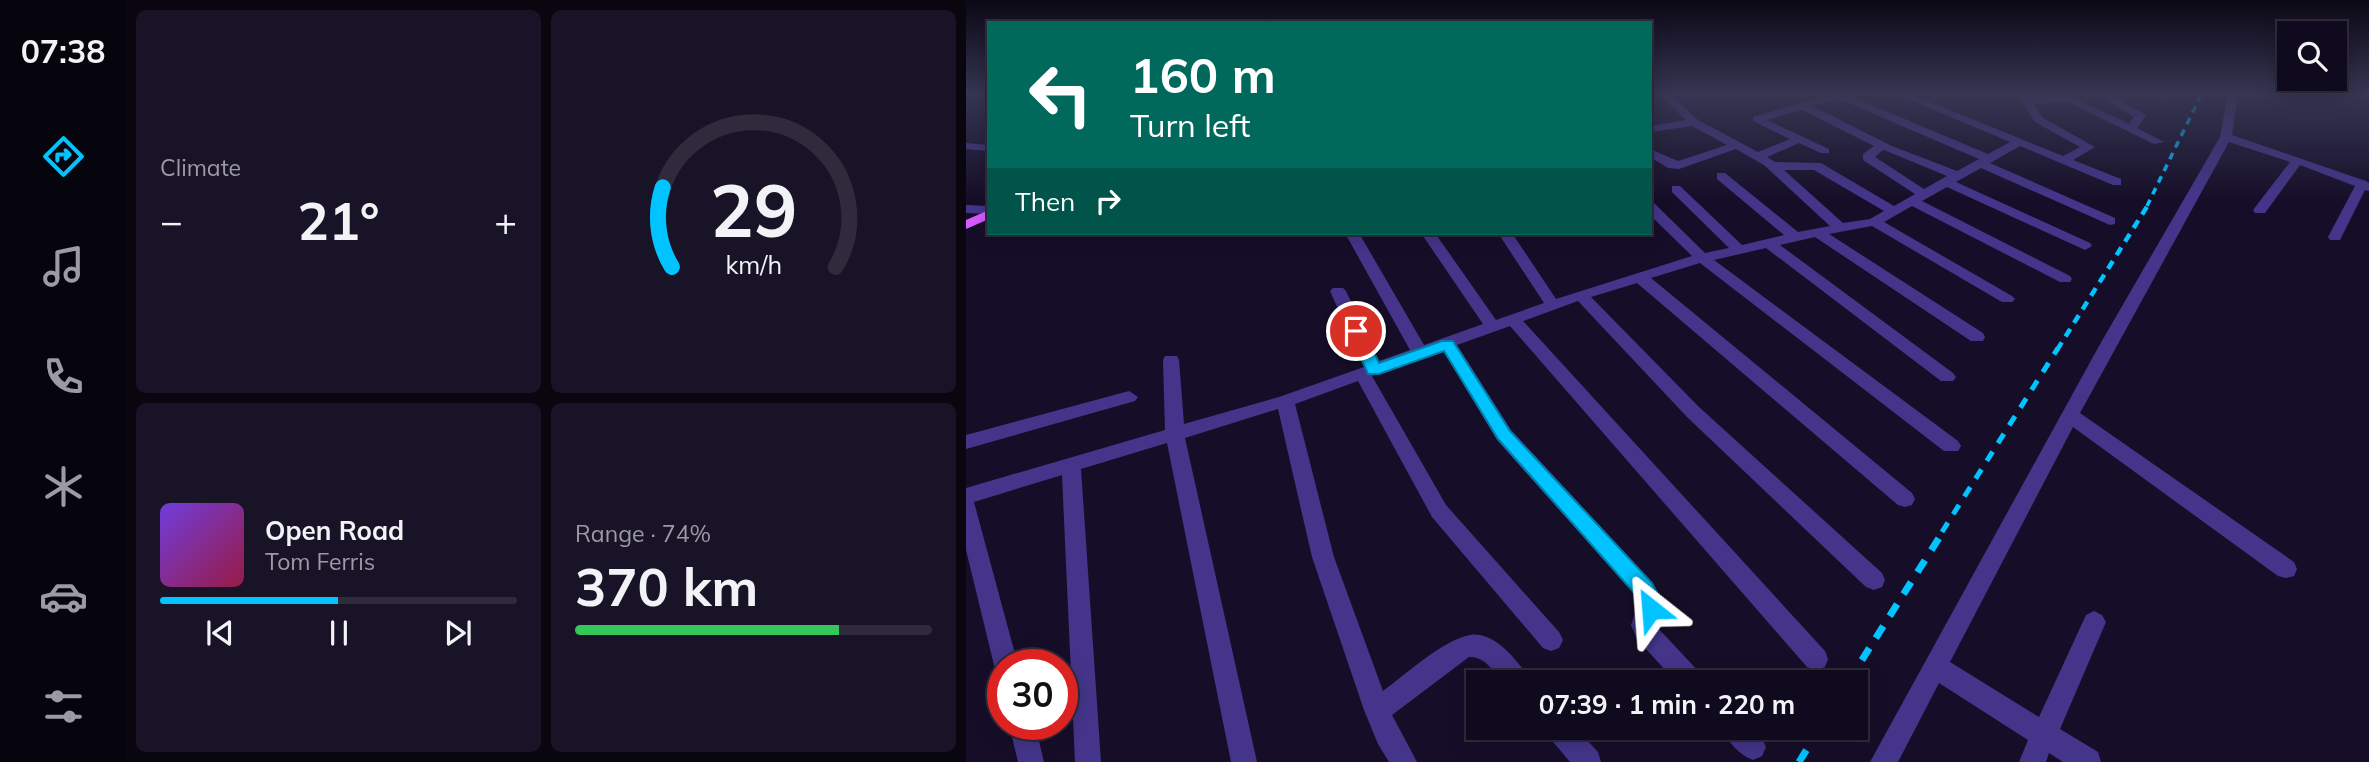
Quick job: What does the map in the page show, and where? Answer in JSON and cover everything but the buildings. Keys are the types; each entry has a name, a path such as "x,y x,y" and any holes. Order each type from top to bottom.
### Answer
{"main road":[{"path":"968,211 987,202"},
{"path":"966,225 987,213"}],"street":[{"path":"1707,129 1773,166 1840,228"},
{"path":"1777,129 1825,151"},
{"path":"1850,129 2085,246"},
{"path":"1916,129 2110,221"},
{"path":"2012,129 2089,147 2064,160"},
{"path":"966,495 1285,401 1448,345 1581,295 1702,258 1874,222 1984,161 2029,129"},
{"path":"2130,129 2158,142"},
{"path":"1883,762 2070,415 2225,137 2227,129"},
{"path":"2026,133 2064,160 2117,182"},
{"path":"2225,137 2366,185 2334,237"},
{"path":"1759,156 1800,139"},
{"path":"1652,153 1672,165 1679,165 1738,145"},
{"path":"1884,145 1867,157 1918,197 2065,279"},
{"path":"2260,210 2298,160"},
{"path":"1773,166 1817,166 1893,211"},
{"path":"1721,176 1794,237"},
{"path":"1676,189 1740,250"},
{"path":"1652,209 1702,258 1951,446"},
{"path":"968,211 987,212"},
{"path":"1874,222 2007,299"},
{"path":"1817,232 1977,337"},
{"path":"1353,235 1421,354"},
{"path":"1431,235 1503,323 1816,659"},
{"path":"1505,235 1553,305"},
{"path":"1769,243 1947,377"},
{"path":"1640,277 1905,499"},
{"path":"1338,291 1368,372 1439,511 1551,640"},
{"path":"1581,295 1693,412 1874,580"},
{"path":"1448,345 1504,435 1644,590 1651,602 1643,625 1645,631 1681,670"},
{"path":"1171,360 1175,435 1244,762"},
{"path":"966,442 1129,397"},
{"path":"1285,401 1323,556 1377,710 1387,735 1404,762"},
{"path":"2070,415 2286,569"},
{"path":"1071,465 1088,762"},
{"path":"966,507 1002,649"},
{"path":"2032,762 2094,622"},
{"path":"1377,710 1461,649 1474,644 1485,646 1507,670"},
{"path":"1935,667 2088,762"},
{"path":"1026,740 1031,762"},
{"path":"1569,740 1588,762"}],"lane":[{"path":"966,146 987,148"}],"railway":[{"path":"2147,206 2185,129"},
{"path":"2057,350 2148,205"},
{"path":"1942,532 2058,348"},
{"path":"1856,670 1944,530"},
{"path":"1799,762 1813,740"}],"route":[{"path":"1356,331 1374,370 1448,345 1504,435 1644,590 1651,602 1651,609"}]}
